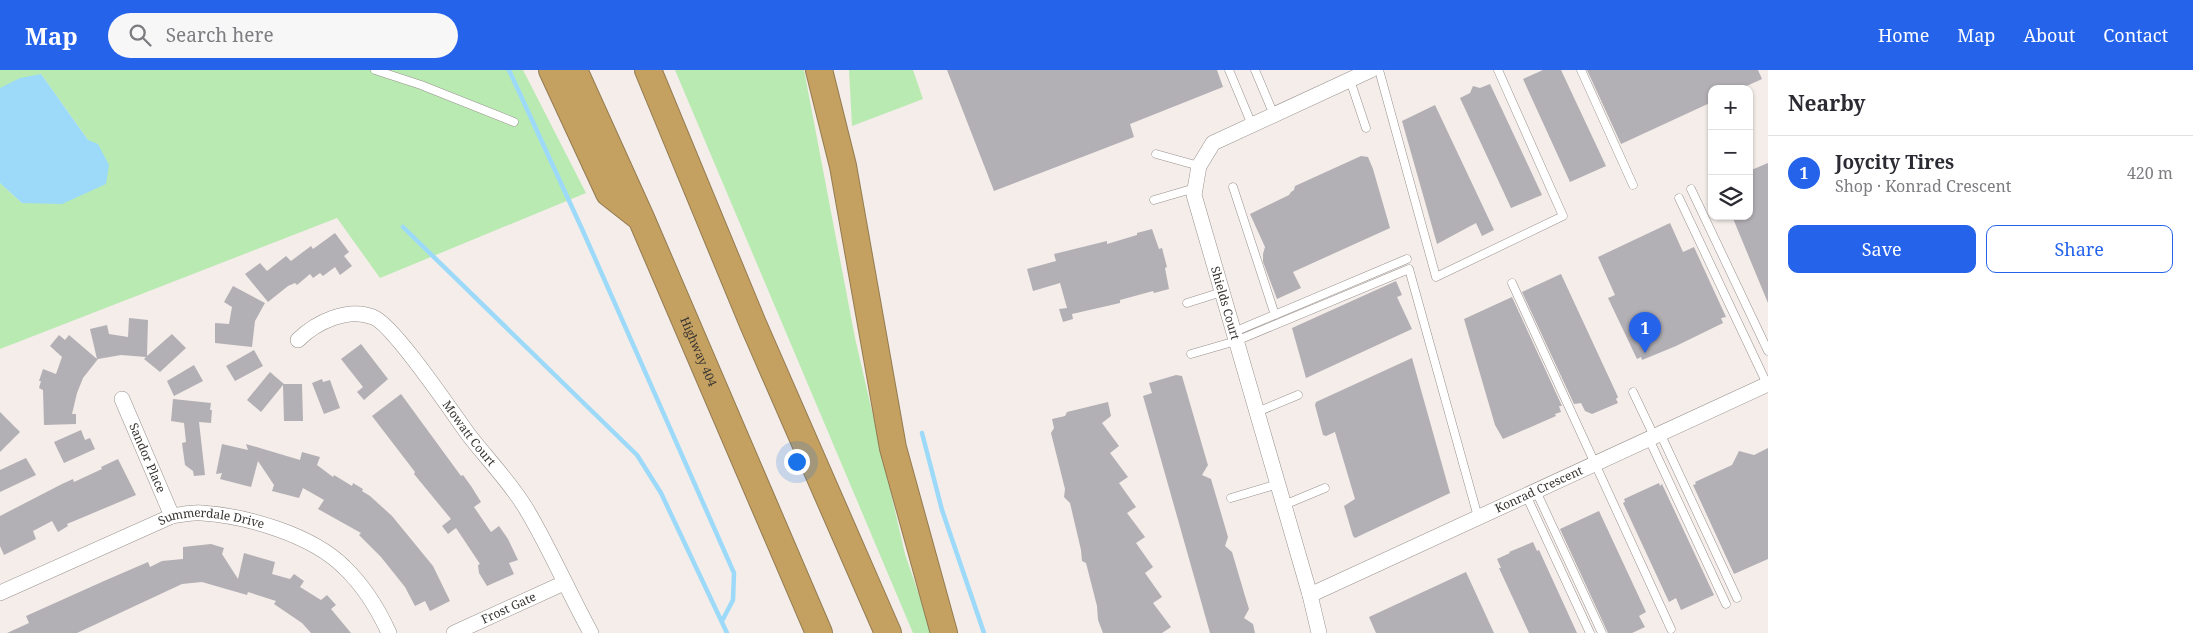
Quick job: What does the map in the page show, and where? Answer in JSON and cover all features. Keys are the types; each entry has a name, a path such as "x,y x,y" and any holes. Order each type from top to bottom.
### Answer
{"highway":[{"path":"552,70 609,193 641,218"},
{"name":"Highway 404","path":"574,70 641,218 819,633"},
{"path":"648,70 753,324 888,633"},
{"path":"819,70 843,166 893,448 944,633"},
{"path":"836,70 843,166"}],"street":[{"name":"Shields Court","path":"1319,633 1310,594 1194,195 1199,166 1213,143 1371,70"},
{"name":"Mowatt Court","path":"298,340 307,331 321,323 344,315 361,313 376,317 422,371 528,510 591,633"},
{"name":"Konrad Crescent","path":"1310,594 1768,384"},
{"name":"Sandor Place","path":"122,399 172,516"},
{"name":"Summerdale Drive","path":"0,593 172,516 200,513 219,515 261,525 306,541 344,566 379,610 389,633"},
{"name":"Frost Gate","path":"454,633 564,583"}],"lane":[{"path":"375,70 421,85 514,122"},
{"path":"1228,70 1252,125"},
{"path":"1255,70 1274,115"},
{"path":"1380,70 1436,277 1563,216 1498,70"},
{"path":"1581,70 1632,185"},
{"path":"1350,80 1366,128"},
{"path":"1156,154 1199,166"},
{"path":"1233,187 1275,315"},
{"path":"1154,200 1195,188"},
{"path":"1691,189 1768,351"},
{"path":"1679,198 1768,384"},
{"path":"1235,337 1275,315 1407,259"},
{"path":"1190,354 1410,269 1478,517"},
{"path":"1512,282 1671,629"},
{"path":"1187,303 1222,292"},
{"path":"1633,392 1737,598"},
{"path":"1257,412 1298,395"},
{"path":"1655,436 1726,604"},
{"path":"1231,498 1278,484"},
{"path":"1284,505 1325,488"},
{"path":"1531,493 1590,633"},
{"path":"1531,493 1602,633"}],"green space":[{"path":"0,70 523,70 586,193 380,278 337,218 0,349 0,183 22,203 88,140 41,74 0,89"},
{"path":"675,70 804,70 855,338 905,554 932,633 913,633"},
{"path":"849,70 913,70 923,99 852,126"}],"water":[{"path":"41,74 88,140 98,144 109,165 106,184 62,204 22,203 0,183 0,88 20,78"}],"building":[{"path":"947,70 1217,70 1223,87 1130,124 1134,137 994,191"},
{"path":"1543,70 1561,70 1606,166 1570,182 1523,79"},
{"path":"1587,70 1758,70 1762,79 1749,85 1708,85 1708,104 1621,144"},
{"path":"1490,84 1542,195 1511,208 1460,98 1470,93 1473,86 1480,88"},
{"path":"1435,105 1494,230 1482,236 1476,223 1437,244 1402,121"},
{"path":"1361,156 1368,157 1373,169 1390,228 1293,272 1301,288 1277,299 1263,262 1265,247 1250,214 1289,195 1295,186"},
{"path":"1768,163 1768,303 1734,220 1753,220 1753,169"},
{"path":"1670,223 1683,252 1694,247 1726,317 1721,318 1723,323 1676,346 1642,360 1641,357 1637,359 1608,298 1615,295 1598,257"},
{"path":"1152,229 1159,249 1162,248 1167,267 1165,268 1169,289 1154,293 1153,291 1120,300 1120,303 1072,314 1073,319 1063,322 1059,309 1067,308 1060,283 1033,291 1027,269 1056,261 1054,254 1107,241 1107,244"},
{"path":"335,233 349,252 344,256 352,266 340,275 335,267 323,276 320,273 313,278 310,274 297,285 295,283 288,286 268,302 245,274 260,263 267,271 286,256 291,261 311,246 313,249"},
{"path":"1561,274 1618,397 1616,399 1618,403 1592,414 1585,411 1581,403 1574,404 1522,292"},
{"path":"1396,281 1402,295 1397,297 1412,329 1306,378 1292,328"},
{"path":"233,286 265,303 255,321 252,347 215,343 215,323 229,324 232,307 224,302"},
{"path":"1512,297 1562,406 1559,406 1561,412 1555,414 1556,416 1503,439 1495,425 1464,319"},
{"path":"129,318 148,320 147,356 172,334 186,348 160,372 144,359 146,357 121,355 98,359 83,378 77,393 72,414 76,414 76,424 44,425 43,390 39,388 41,381 39,381 43,369 56,374 62,357 50,346 59,335 65,340 69,335 97,359 90,329 107,325 109,334 128,337"},
{"path":"361,344 388,379 364,400 357,392 363,387 341,359"},
{"path":"254,350 263,366 235,381 226,366"},
{"path":"1412,358 1450,493 1355,538 1344,506 1355,499 1335,432 1326,436 1323,435 1315,405 1316,402"},
{"path":"194,365 203,381 174,396 167,381"},
{"path":"270,372 284,384 302,384 303,421 284,421 283,385 261,412 247,400"},
{"path":"1176,375 1182,376 1208,465 1202,475 1211,479 1228,537 1225,546 1232,552 1249,609 1244,618 1253,624 1255,633 1210,633 1143,396 1152,393 1149,383"},
{"path":"322,379 323,382 330,380 340,408 324,414 312,383"},
{"path":"401,394 461,476 463,475 471,486 481,502 474,507 491,532 499,526 508,539 518,560 509,563 514,574 487,586 479,573 478,565 480,564 456,528 448,534 442,526 451,519 414,474 415,472 372,416"},
{"path":"173,399 211,403 211,423 199,422 205,475 194,476 193,471 185,465 182,443 186,442 184,423 171,421"},
{"path":"1108,402 1111,416 1102,423 1119,446 1110,453 1128,477 1119,483 1136,507 1127,513 1145,537 1136,543 1153,567 1145,573 1162,597 1153,603 1171,627 1162,633 1103,633 1098,620 1097,606 1086,563 1082,561 1070,503 1064,497 1065,489 1051,433 1054,428 1052,419 1065,416 1067,412"},
{"path":"0,412 20,432 0,452"},
{"path":"81,430 85,440 90,438 95,449 64,463 54,442"},
{"path":"222,444 248,450 246,444 300,460 302,452 320,457 317,465 333,477 334,475 352,486 353,483 363,489 362,491 392,516 433,566 450,601 430,611 425,601 415,606 405,587 381,557 359,535 361,533 318,509 324,500 303,488 299,498 272,491 274,485 258,461 251,487 220,479 222,473 216,474"},
{"path":"1768,448 1768,559 1734,574 1693,485 1696,484 1695,482 1732,465 1739,451 1754,455"},
{"path":"26,458 36,475 0,492 0,470"},
{"path":"118,459 136,495 67,524 68,526 58,532 52,521 33,531 36,539 4,555 0,546 0,516 62,484 73,479 74,482 102,469 101,467"},
{"path":"1659,483 1660,486 1662,484 1714,595 1681,610 1676,598 1669,602 1623,503 1625,502 1624,499"},
{"path":"1599,511 1646,612 1639,616 1645,627 1632,633 1608,633 1560,529"},
{"path":"1533,542 1537,551 1539,550 1577,633 1529,633 1499,568 1501,568 1497,559"},
{"path":"211,544 224,548 222,554 238,579 244,553 275,562 272,574 290,579 294,574 304,581 300,587 321,600 327,595 336,605 331,609 351,633 311,633 302,623 274,604 276,601 248,592 247,595 202,582 182,584 77,633 7,633 29,623 26,616 104,581 148,562 150,567 162,561 183,559 183,547"},
{"path":"1466,572 1494,633 1376,633 1369,617"}],"waterway":[{"path":"509,70 582,229 734,573 733,600 722,621"},
{"path":"403,227 637,455 661,493 727,633"},
{"path":"922,433 942,510 984,633"}],"place":[{"name":"Joycity Tires","path":"1645,353"}]}
